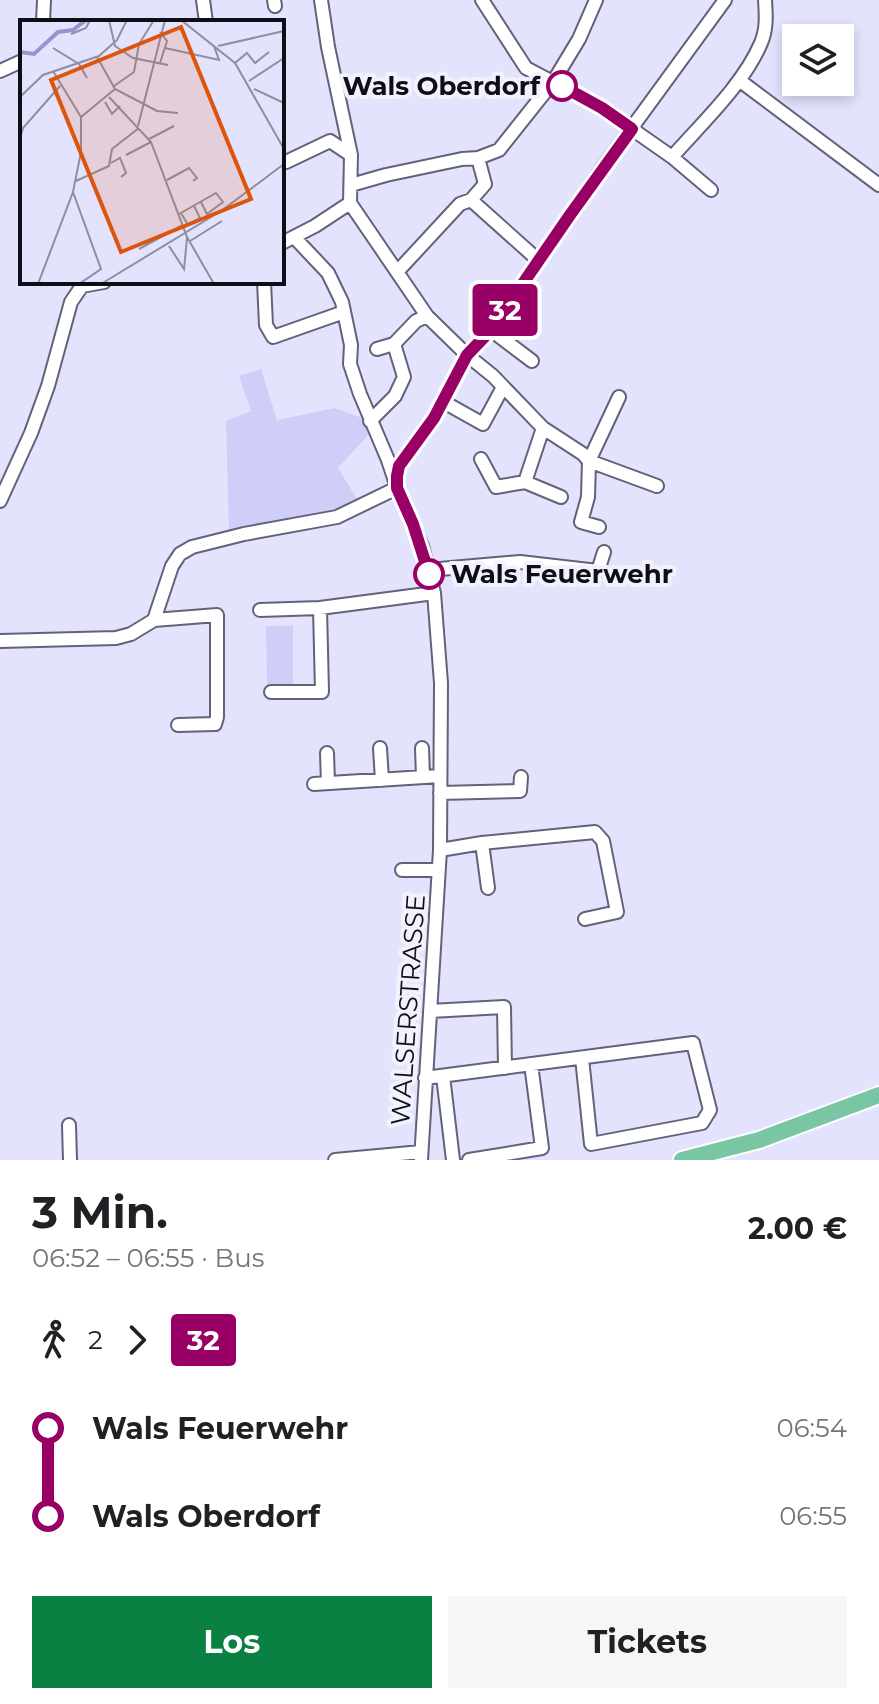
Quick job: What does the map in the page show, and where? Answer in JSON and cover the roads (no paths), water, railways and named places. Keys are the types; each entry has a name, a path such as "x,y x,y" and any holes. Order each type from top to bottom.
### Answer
{"main road":[{"path":"682,1160 759,1140 879,1095"}],"street":[{"path":"43,20 44,0"},
{"path":"203,0 206,20"},
{"path":"321,0 351,155 350,203 427,316 493,376 543,428 589,461 657,486"},
{"path":"482,0 526,68 582,96 672,157 711,190"},
{"path":"351,185 447,162 478,158 499,150 553,82 579,39 596,0"},
{"path":"154,620 172,566 180,554 192,547 337,517 397,488 399,466 434,418 467,355 491,330 725,0"},
{"path":"672,157 739,80 761,42 767,21 765,0"},
{"path":"0,71 20,62"},
{"path":"739,80 879,185"},
{"path":"284,161 330,141 351,155"},
{"path":"397,272 460,204 471,200 485,184 478,158"},
{"path":"471,200 538,260"},
{"path":"288,240 350,203"},
{"name":"WALSERSTRASSE","path":"288,240 328,273 342,302 351,345 350,364 428,570 434,593 441,669 440,850 421,1156 335,1160"},
{"path":"0,501 31,433 48,386 71,302 82,284"},
{"path":"264,284 266,325 273,337 344,312"},
{"path":"377,349 394,344 416,321 427,316"},
{"path":"491,330 532,361"},
{"path":"370,421 395,396 404,377 394,344"},
{"path":"442,401 483,424 503,387"},
{"path":"599,527 581,522 588,497 589,461 619,397"},
{"path":"525,482 543,428"},
{"path":"481,459 496,487 525,482 561,497"},
{"path":"428,570 520,562 598,571 604,552"},
{"path":"260,610 320,608 434,593"},
{"path":"271,692 322,692 320,608"},
{"path":"0,641 116,638 131,634 154,620 217,615 215,724 178,725"},
{"path":"380,748 382,780"},
{"path":"422,748 423,777"},
{"path":"327,753 328,783"},
{"path":"314,784 440,776"},
{"path":"440,793 521,797 521,777"},
{"path":"440,850 595,832 603,841 617,912 585,919"},
{"path":"482,843 488,888"},
{"name":"WALSERSTRASSE","path":"402,870 438,870"},
{"path":"430,1011 504,1007 505,1068"},
{"path":"425,1078 693,1043 710,1110 702,1123 591,1144 582,1058"},
{"path":"469,1160 542,1148 531,1064"},
{"path":"443,1076 453,1160"},
{"path":"69,1125 70,1160"}],"place":[{"name":"Wals Oberdorf","path":"562,86"},
{"name":"Wals Feuerwehr","path":"429,574"}]}
